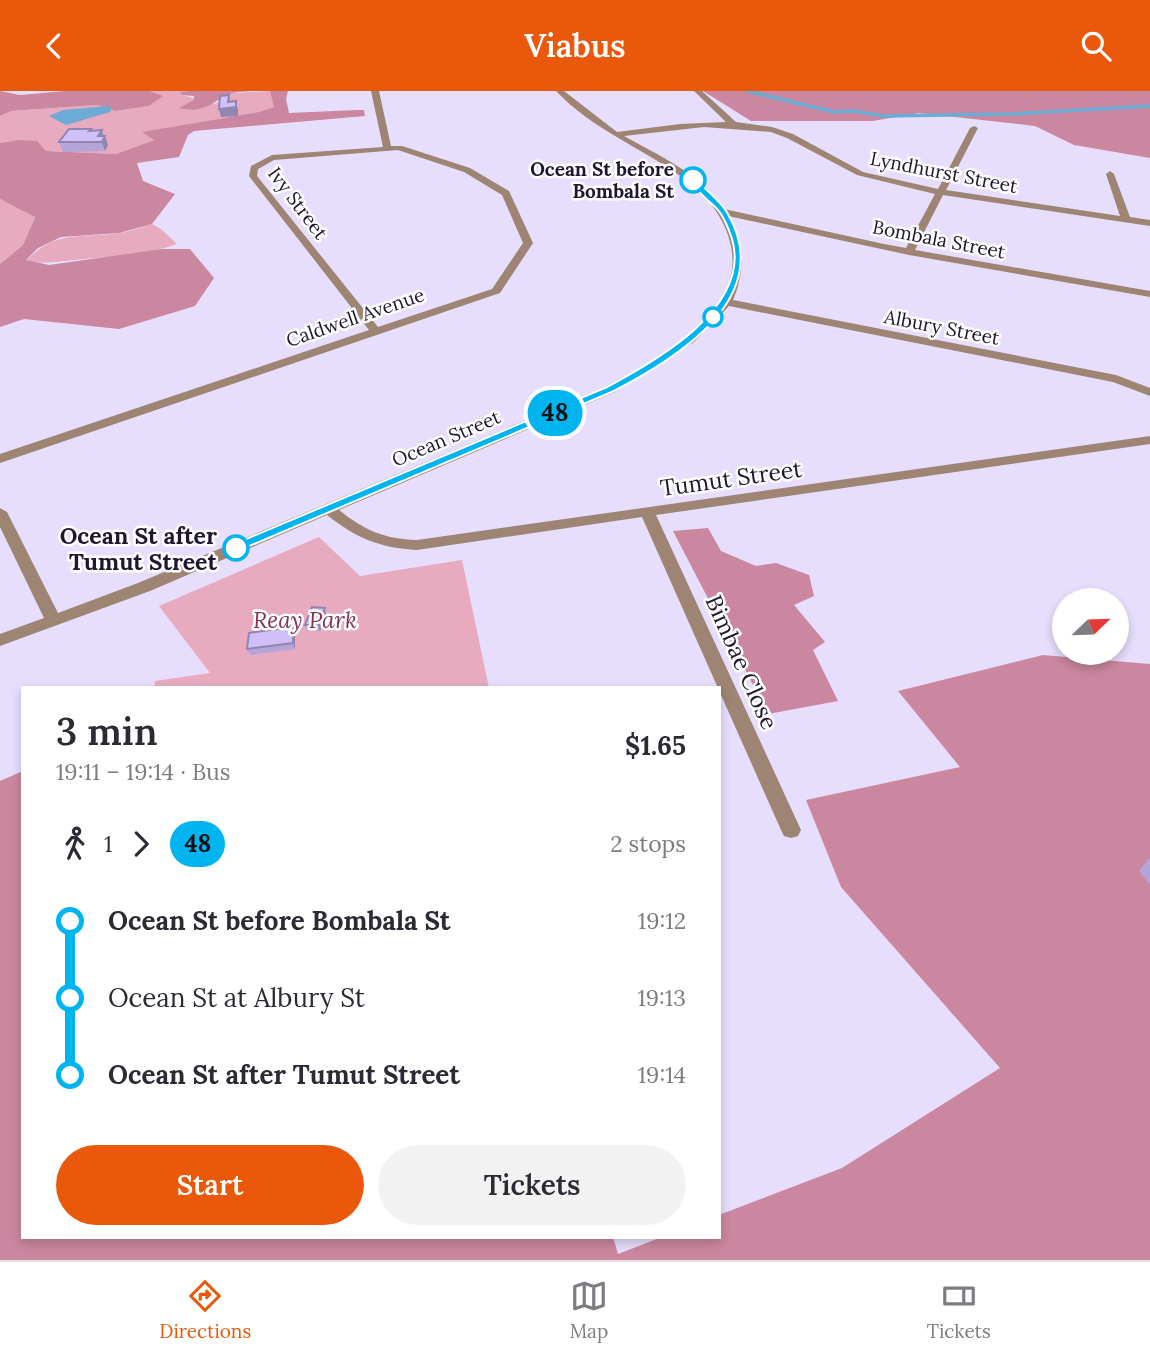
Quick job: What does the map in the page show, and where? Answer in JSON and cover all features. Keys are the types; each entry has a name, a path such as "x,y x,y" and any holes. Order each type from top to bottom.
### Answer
{"street":[{"path":"375,91 387,147"},
{"name":"Ocean Street","path":"0,640 144,587 611,389 663,358 698,331 726,302 736,278 736,240 724,212 693,180 616,135 560,91"},
{"path":"698,91 733,124"},
{"name":"Lyndhurst Street","path":"616,135 733,124 763,127 789,136 853,172 940,192 1150,223"},
{"path":"909,252 974,128"},
{"name":"Caldwell Avenue","path":"0,459 496,291 528,243 506,193 467,170 399,148 387,147"},
{"name":"Ivy Street","path":"376,332 253,176 254,168 272,158 387,147"},
{"path":"1110,174 1126,220"},
{"name":"Bombala Street","path":"724,212 909,252 1150,294"},
{"name":"Albury Street","path":"726,302 1116,379 1150,393"},
{"name":"Tumut Street","path":"328,509 360,535 384,545 405,545 648,514 1150,440"},
{"path":"0,512 54,621"},
{"name":"Bimbae Close","path":"648,514 791,831"}],"green space":[{"path":"150,91 189,91 181,92 182,95 215,104 233,93 271,91 274,107 144,132 154,140 116,154 46,151 18,140 0,143 0,116 11,111 96,105 116,111 149,106 162,96"},
{"path":"0,199 35,216 23,245 0,264"},
{"path":"152,224 177,244 126,255 50,262 26,261 48,244 59,240 123,232"},
{"name":"Reay Park","path":"319,537 360,576 462,560 489,686 154,686 155,681 210,673 159,606"}],"shaded area":[{"path":"0,91 20,95 65,91 150,91 163,96 149,106 116,111 96,105 11,111 0,116"},
{"path":"250,91 233,93 203,108 179,108 194,100 194,96 182,95 180,92"},
{"path":"270,91 288,91 286,99 289,113 364,110 365,116 194,131 188,135 179,157 137,163 143,181 175,194 152,224 119,233 61,237 38,248 26,260 49,265 162,249 190,249 214,278 195,306 119,329 24,319 0,327 0,264 23,245 35,217 0,199 0,143 37,141 46,151 116,154 154,140 142,132 259,112 274,107"},
{"path":"703,91 1150,91 1150,158 1074,145 1035,126 919,113 873,121 751,121"},
{"path":"708,528 721,551 756,566 776,563 809,575 814,596 794,605 825,642 813,650 838,701 768,714 673,531"},
{"path":"1043,655 1052,656 1052,665 1150,664 1150,1260 0,1260 0,781 21,772 21,1239 614,1239 618,1254 657,1239 721,1239 721,1214 842,1168 1000,1068 841,887 806,800 960,767 898,691"}],"water":[{"path":"109,106 112,108 110,112 66,125 49,116 63,110"}],"building":[{"path":"229,95 228,102 236,101 236,107 219,109 220,96"},
{"path":"69,129 102,130 98,136 105,136 102,142 59,142"},
{"path":"312,607 325,608 318,625 305,625"},
{"path":"293,627 293,643 247,649 249,633"}],"waterway":[{"path":"747,91 834,112 853,111 883,116 1010,114 1150,106"}],"bus line":[{"name":"48","path":"236,548 611,389 641,373 698,331 726,302 736,278 738,256 732,227 724,212 693,180"}],"place":[{"name":"Ocean St before Bombala St","path":"693,180"},
{"name":"Ocean St after Tumut Street","path":"236,548"}]}
